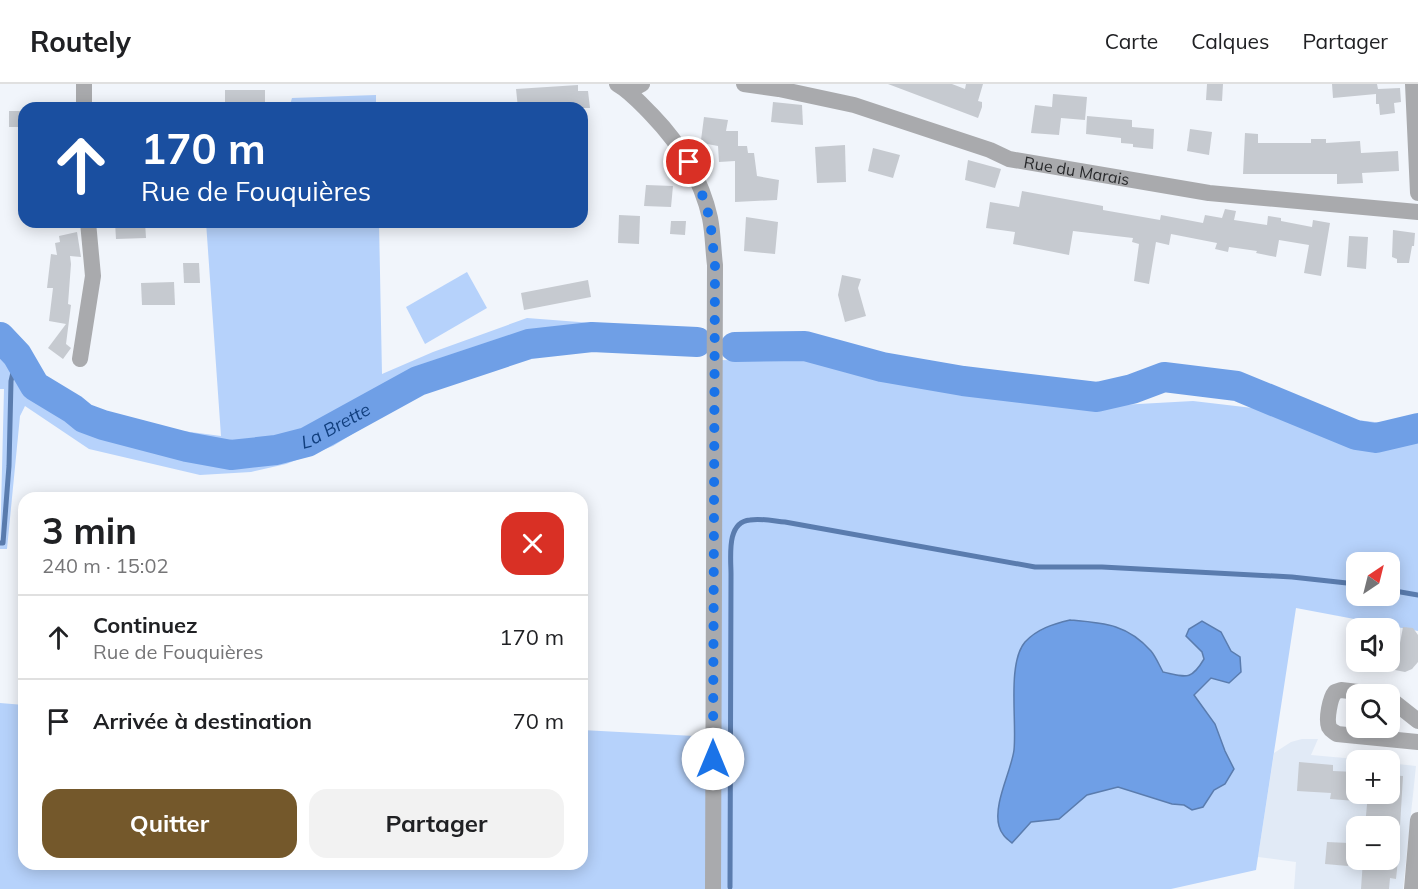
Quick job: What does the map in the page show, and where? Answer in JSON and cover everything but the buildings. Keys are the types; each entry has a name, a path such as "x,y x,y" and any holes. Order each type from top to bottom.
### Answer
{"street":[{"path":"84,84 84,102"},
{"name":"Rue du Marais","path":"744,84 854,105 990,150 1009,159 1209,193 1418,212"},
{"path":"1413,84 1418,193"},
{"path":"629,86 680,147 700,188 710,219 715,265 713,889"},
{"path":"80,359 93,276 89,228"},
{"path":"1346,691 1335,692 1331,696 1329,725 1331,730 1337,734 1346,735"},
{"path":"1400,706 1418,722"},
{"path":"1378,738 1418,742"},
{"path":"1412,889 1418,820"}],"shaded area":[{"path":"376,95 376,102 291,102 292,98"},
{"path":"206,228 379,228 382,374 433,352 527,318 696,331 694,355 605,351 536,352 428,390 333,446 286,464 251,472 200,475 89,449 25,406 20,416 7,549 0,549 4,389 0,389 0,328 35,369 71,398 108,413 175,430 221,436"},
{"path":"467,272 487,308 425,344 406,307"},
{"path":"715,360 818,361 969,396 1102,406 1193,401 1418,427 1418,631 1400,628 1400,618 1349,618 1296,608 1256,870 1171,889 0,889 0,703 18,704 18,870 588,870 588,730 713,737"},
{"path":"1318,739 1311,755 1346,758 1346,804 1400,804 1400,764 1416,766 1403,889 1294,889 1296,862 1258,857 1274,753 1291,742"}],"water":[{"path":"1070,620 1104,624 1124,630 1151,651 1163,672 1183,676 1195,671 1204,659 1202,652 1186,636 1189,629 1202,621 1221,632 1231,651 1240,657 1241,672 1229,683 1211,678 1194,695 1215,724 1234,769 1225,784 1214,790 1203,807 1192,810 1184,805 1172,804 1118,787 1087,795 1059,819 1031,822 1012,843 999,826 998,808 1014,750 1014,678 1019,651 1030,637 1057,623"}],"waterway":[{"name":"La Brette","path":"0,337 17,355 35,386 84,418 187,447 231,455 276,450 307,442 418,381 529,344 592,337 697,342"},
{"path":"735,347 805,346 882,367 963,381 1097,397 1132,389 1164,377 1237,386 1356,435 1376,438 1418,428"},
{"path":"0,543 3,543 9,466 11,381 17,355"},
{"path":"730,887 731,550 733,533 742,522 759,519 785,522 1035,567 1102,567 1292,577 1346,583"},
{"path":"1400,592 1418,595"}],"route":[{"path":"689,162 710,219 715,265 713,759"}]}
